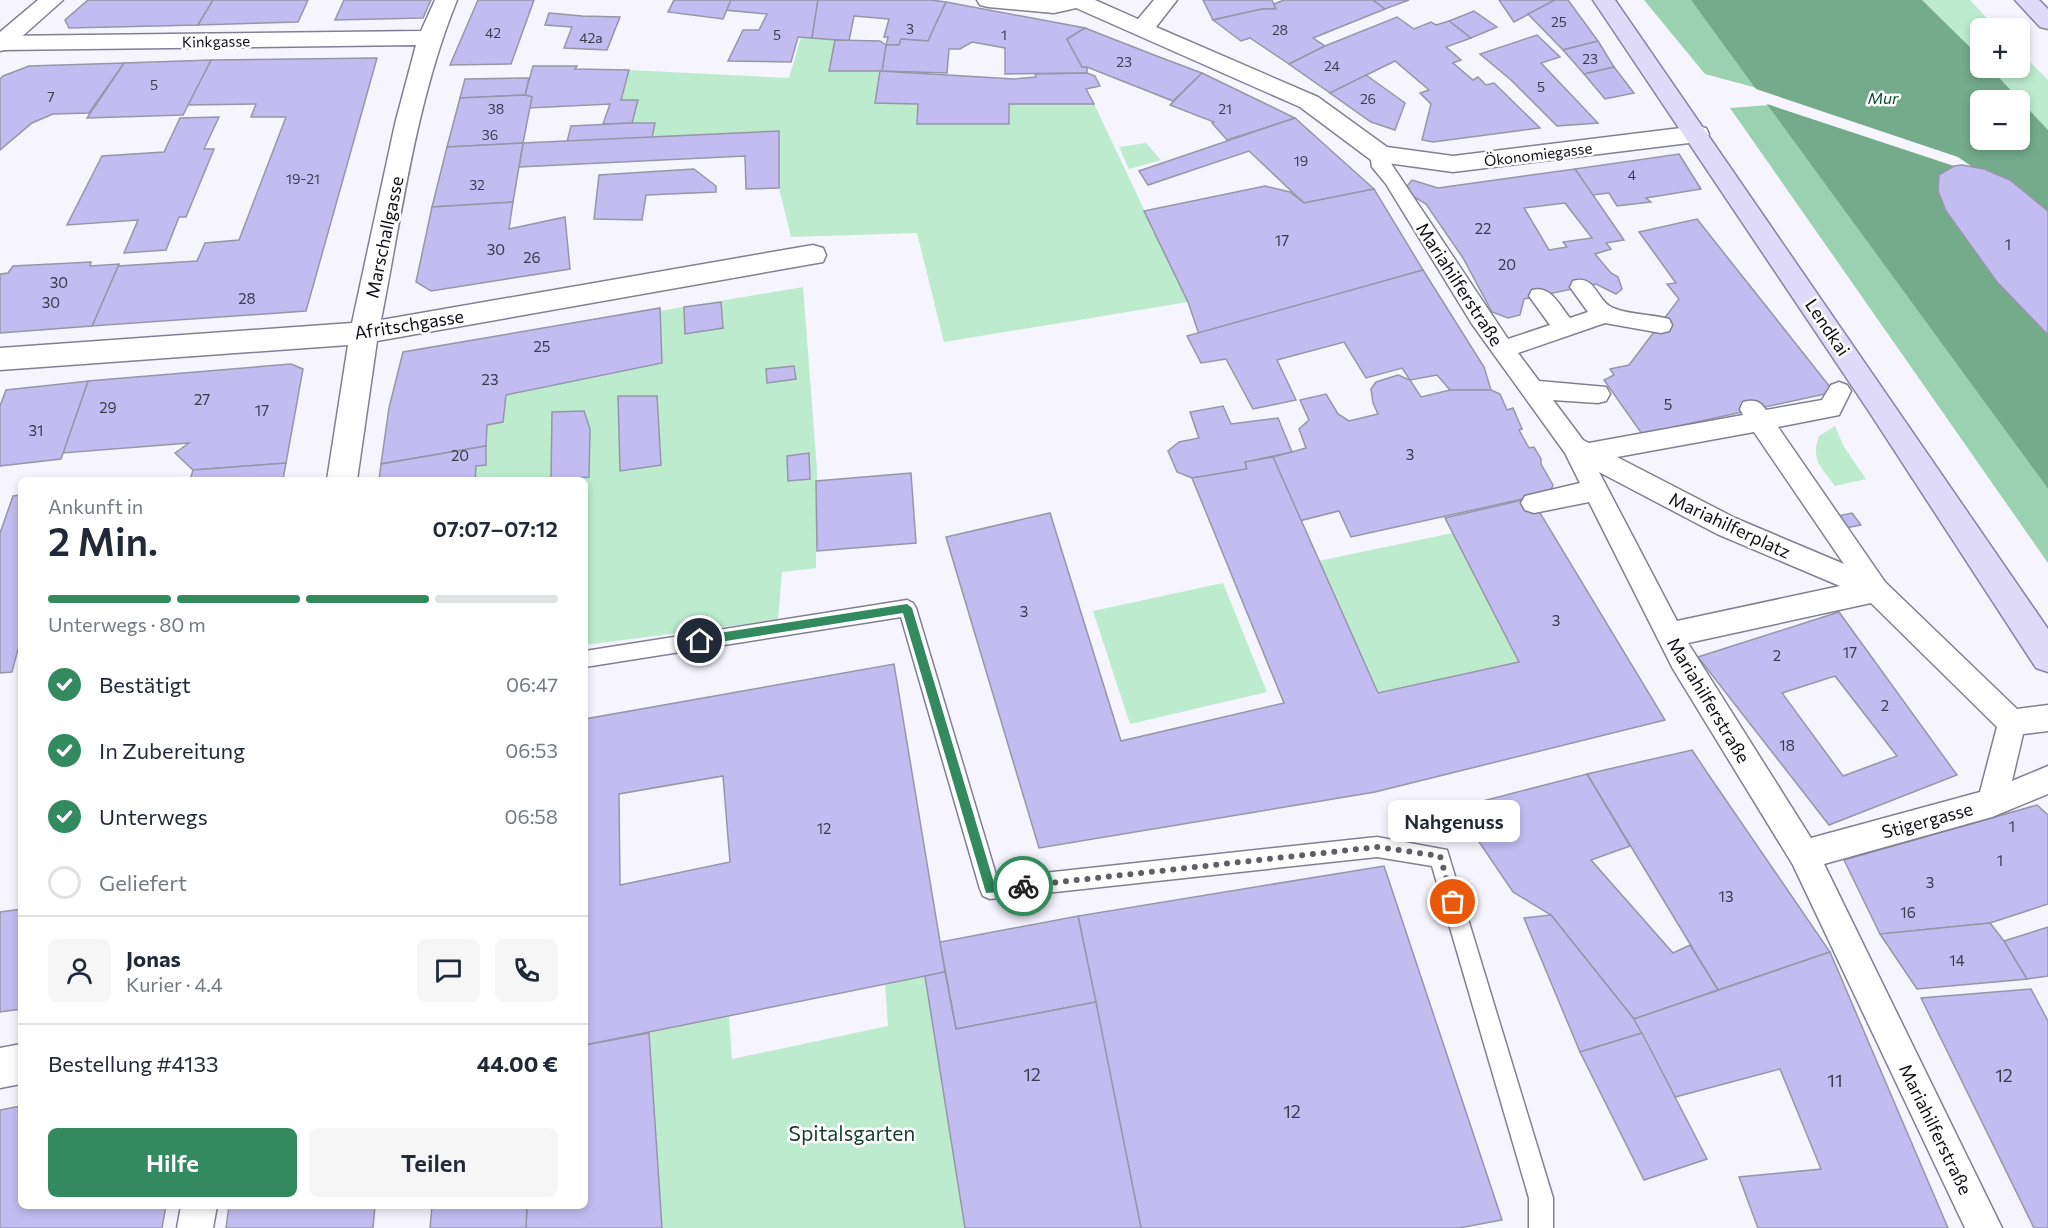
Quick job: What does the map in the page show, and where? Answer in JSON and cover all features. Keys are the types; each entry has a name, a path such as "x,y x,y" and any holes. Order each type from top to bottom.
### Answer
{"main road":[{"name":"Lendkai","path":"1604,0 1697,134 2048,657"},
{"path":"2026,0 2048,22"}],"street":[{"path":"0,43 52,0"},
{"name":"Marschallgasse","path":"342,477 364,333 407,124 430,38 446,0"},
{"path":"988,0 1054,6 1077,1"},
{"path":"1142,29 1166,0"},
{"name":"Mariahilferstraße","path":"1077,1 1309,102 1380,154 1389,194 1533,390 1581,450 1596,490 1683,660 1804,855 1984,1228"},
{"name":"Kinkgasse","path":"0,43 430,38"},
{"name":"Ökonomiegasse","path":"1380,154 1453,164 1697,134"},
{"name":"Afritschgasse","path":"0,360 364,333 813,255"},
{"path":"1581,287 1604,315"},
{"path":"1540,296 1565,328"},
{"path":"1503,348 1604,315 1661,325"},
{"path":"1533,390 1598,394"},
{"path":"1581,450 1756,416 1830,408 1839,391"},
{"name":"Mariahilferplatz","path":"1756,416 1854,537 1876,590"},
{"name":"Mariahilferplatz","path":"1581,450 1726,526 1876,590 2012,723"},
{"path":"1534,503 1596,490"},
{"path":"1670,635 1876,590"},
{"path":"1992,803 2012,723 2048,718"},
{"name":"Stigergasse","path":"1804,855 1992,803 2048,780"},
{"path":"0,1068 18,1065"},
{"path":"195,1228 198,1209"}],"lane":[{"path":"588,659 907,608 990,889 1377,847 1440,856 1541,1198 1541,1228"}],"green space":[{"path":"1922,0 1970,0 1987,18 1970,18 1970,47"},
{"path":"801,37 835,40 829,71 880,71 875,103 918,104 917,124 1009,124 1009,104 1094,104 1188,302 944,342 917,233 791,237 779,188 779,131 652,138 632,123 638,100 621,100 629,70 789,78"},
{"path":"2030,62 2048,80 2048,130 2030,111 2030,90 2011,90 1999,78 2030,78"},
{"path":"1146,143 1161,160 1129,169 1119,147"},
{"path":"803,287 817,470 816,568 782,572 778,620 588,645 588,477 475,477 476,466 486,464 487,425 503,422 506,395 662,363 660,311"},
{"path":"1835,426 1844,447 1866,479 1835,486 1822,469 1816,451 1819,436"},
{"path":"1453,533 1519,662 1378,693 1318,561"},
{"path":"1223,583 1267,692 1130,724 1093,611"},
{"name":"Spitalsgarten","path":"925,976 965,1228 662,1228 649,1033 729,1016 732,1059 888,1026 885,984"}],"shaded area":[{"path":"1644,0 1691,0 1757,88 1705,74"},
{"path":"1769,105 2048,489 2048,563 1730,108"}],"water":[{"name":"Mur","path":"1691,0 1922,0 1970,47 1970,78 1999,78 2011,90 1970,90 1970,150 2030,150 2030,111 2048,130 2048,489"}],"pier":[{"path":"1753,88 1958,157 1971,166 1954,166 1764,103"}],"building":[{"path":"88,0 213,0 198,25 69,28 65,20"},
{"path":"213,0 308,0 298,22 198,25"},
{"path":"344,0 431,0 423,18 335,20"},
{"path":"478,0 534,0 511,64 450,65"},
{"path":"674,0 731,0 723,19 668,12"},
{"path":"731,0 818,0 812,38 798,37 791,62 728,61 743,30 759,30 767,14 725,10"},
{"path":"818,0 946,2 928,41 901,39 899,45 886,45 888,37 884,37 889,19 854,16 849,41 812,38"},
{"path":"1203,0 1272,0 1276,9 1262,9 1213,20"},
{"path":"1284,0 1373,0 1385,9 1313,38 1325,46 1289,64 1250,38 1241,41 1213,20 1262,9 1276,9 1274,4"},
{"path":"1373,0 1409,0 1385,9"},
{"path":"1499,0 1555,0 1514,22"},
{"path":"1555,0 1568,0 1598,41 1563,50 1528,14"},
{"path":"946,2 1085,28 1067,39 1082,67 1087,67 1087,73 1005,74 1005,48 972,42 960,49 949,49 947,73 882,71 886,45 899,45 901,39 928,41"},
{"path":"1474,11 1497,27 1471,38 1449,21"},
{"path":"549,13 620,17 607,50 564,48 572,27 545,25"},
{"path":"1397,17 1414,29 1431,22 1436,25 1449,21 1471,38 1446,47 1461,60 1453,63 1473,80 1478,77 1486,85 1494,83 1540,128 1433,142 1422,140 1431,104 1420,93 1429,90 1395,61 1330,93 1289,64 1325,46"},
{"path":"1085,28 1202,73 1173,101 1082,67 1067,39"},
{"path":"1537,35 1560,57 1541,63 1598,123 1557,126 1511,80 1480,54"},
{"path":"835,40 880,41 886,45 882,71 829,71"},
{"path":"1598,41 1614,67 1584,74 1563,50"},
{"path":"377,58 306,311 92,326 118,266 197,261 205,243 239,240 286,117 251,117 256,104 187,105 211,60"},
{"path":"211,60 183,115 87,118 124,63"},
{"path":"124,63 89,113 53,114 32,123 0,150 0,79 3,76 29,66"},
{"path":"533,66 577,66 575,69 629,70 621,100 638,100 632,123 603,124 610,104 529,108 532,97 525,95"},
{"path":"1614,67 1634,93 1605,99 1584,74"},
{"path":"880,71 1014,79 1036,77 1035,74 1087,73 1095,76 1100,86 1086,89 1094,104 1009,104 1009,124 917,124 918,104 875,103"},
{"path":"1202,73 1295,118 1227,140 1212,123 1214,122 1170,105"},
{"path":"1366,75 1405,103 1395,130 1371,122 1330,93"},
{"path":"529,78 525,95 460,98 465,79"},
{"path":"525,95 532,97 523,143 447,147 460,98"},
{"path":"219,117 204,149 214,149 186,217 179,217 166,250 124,253 138,220 67,225 102,156 164,152 180,118"},
{"path":"1295,118 1374,189 1304,203 1249,151 1148,185 1139,171"},
{"path":"655,123 652,138 567,142 571,126"},
{"path":"779,131 779,188 746,189 745,156 519,167 523,143"},
{"path":"523,143 513,202 432,207 447,147"},
{"path":"1679,154 1701,189 1646,198 1651,202 1617,206 1609,193 1592,195 1575,169"},
{"path":"1954,166 1984,169 2010,180 2048,211 2048,335 1997,282 1946,211 1938,191 1939,175"},
{"path":"694,169 716,186 716,192 646,195 642,220 594,219 599,175"},
{"path":"1575,169 1624,240 1606,243 1611,249 1595,254 1611,273 1618,277 1622,289 1616,294 1596,284 1524,299 1520,315 1508,318 1492,312 1463,258 1426,204 1411,195 1407,186 1412,180 1438,188","holes":["1565,203 1592,238 1563,242 1567,247 1549,250 1524,208"]},
{"path":"1265,186 1290,192 1304,203 1374,189 1423,270 1199,334 1188,302 1144,211"},
{"path":"513,202 509,229 565,217 570,269 431,291 416,282 432,207"},
{"path":"1697,219 1834,392 1642,434 1604,380 1614,375 1610,369 1629,365 1679,299 1667,284 1676,283 1639,232"},
{"path":"91,262 90,266 119,264 92,326 0,333 0,274 8,273 13,266"},
{"path":"1423,270 1484,367 1491,390 1450,390 1437,375 1410,380 1402,368 1366,378 1344,342 1277,360 1296,400 1253,409 1226,359 1201,363 1187,336"},
{"path":"721,302 723,328 685,334 684,307"},
{"path":"660,308 662,363 506,395 503,422 487,425 486,446 381,464 389,408 403,352"},
{"path":"291,364 303,369 286,463 193,470 175,453 189,443 63,453 88,381"},
{"path":"794,366 796,379 767,383 766,369"},
{"path":"1398,375 1410,380 1421,397 1450,390 1491,390 1500,394 1507,410 1513,408 1522,429 1519,430 1529,448 1534,447 1541,459 1541,464 1553,485 1550,493 1351,537 1339,511 1299,521 1273,457 1306,448 1299,429 1309,420 1300,400 1326,394 1338,414 1349,421 1378,414 1373,403 1371,389 1376,382"},
{"path":"88,381 61,459 0,466 0,406 6,390"},
{"path":"618,396 657,396 661,465 620,471"},
{"path":"1223,406 1231,424 1278,418 1292,452 1245,462 1247,469 1192,478 1177,472 1168,451 1179,442 1199,438 1190,412"},
{"path":"584,411 590,429 589,477 551,477 552,412"},
{"path":"486,446 486,465 476,466 475,477 379,477 381,464"},
{"path":"809,453 810,479 788,481 787,456"},
{"path":"1273,457 1378,693 1519,662 1445,518 1531,498 1665,720 1375,792 1039,848 946,537 1050,513 1121,741 1284,703 1192,478 1247,469 1245,462"},
{"path":"286,463 284,477 191,477 193,470"},
{"path":"911,473 916,543 817,551 816,481"},
{"path":"18,495 18,649 12,672 0,673 0,533 13,496"},
{"path":"1852,513 1861,525 1846,528 1838,516"},
{"path":"1839,612 1957,775 1829,825 1698,657","holes":["1835,676 1897,756 1843,776 1782,693"]},
{"path":"894,664 945,972 588,1044 588,718","holes":["723,776 730,862 620,885 619,794"]},
{"path":"1692,750 1830,952 1718,990 1587,774"},
{"path":"1587,774 1630,846 1591,860 1673,953 1690,945 1718,990 1634,1019 1551,915 1513,892 1456,808"},
{"path":"2037,805 2048,815 2048,904 1990,923 1880,934 1844,860"},
{"path":"1384,866 1502,1220 1459,1228 1141,1228 1078,916"},
{"path":"18,909 18,1009 0,1012 0,912"},
{"path":"1551,915 1634,1019 1642,1033 1580,1052 1524,918"},
{"path":"1078,916 1096,1002 956,1029 940,942"},
{"path":"1990,923 2027,979 1917,989 1880,934"},
{"path":"2048,927 2048,976 2027,979 2004,941"},
{"path":"1830,952 1948,1228 1758,1228 1739,1177 1821,1169 1780,1069 1675,1097 1634,1019"},
{"path":"945,972 956,1029 1096,1002 1141,1228 965,1228 925,976"},
{"path":"2031,989 2048,1021 2048,1228 2034,1228 1921,998"},
{"path":"649,1033 662,1228 526,1228 527,1209 588,1209 588,1044"},
{"path":"1642,1033 1707,1159 1644,1180 1580,1052"},
{"path":"18,1107 18,1209 165,1209 162,1228 0,1228 0,1110"},
{"path":"229,1209 375,1209 373,1228 226,1228"},
{"path":"432,1209 527,1209 526,1228 430,1228"}],"way so far":[{"path":"1023,886 1377,847 1440,856 1453,902"}],"place":[{"name":"Nahgenuss","path":"1453,902"}],"route":[{"path":"700,641 907,608 990,889 1023,886"}]}
